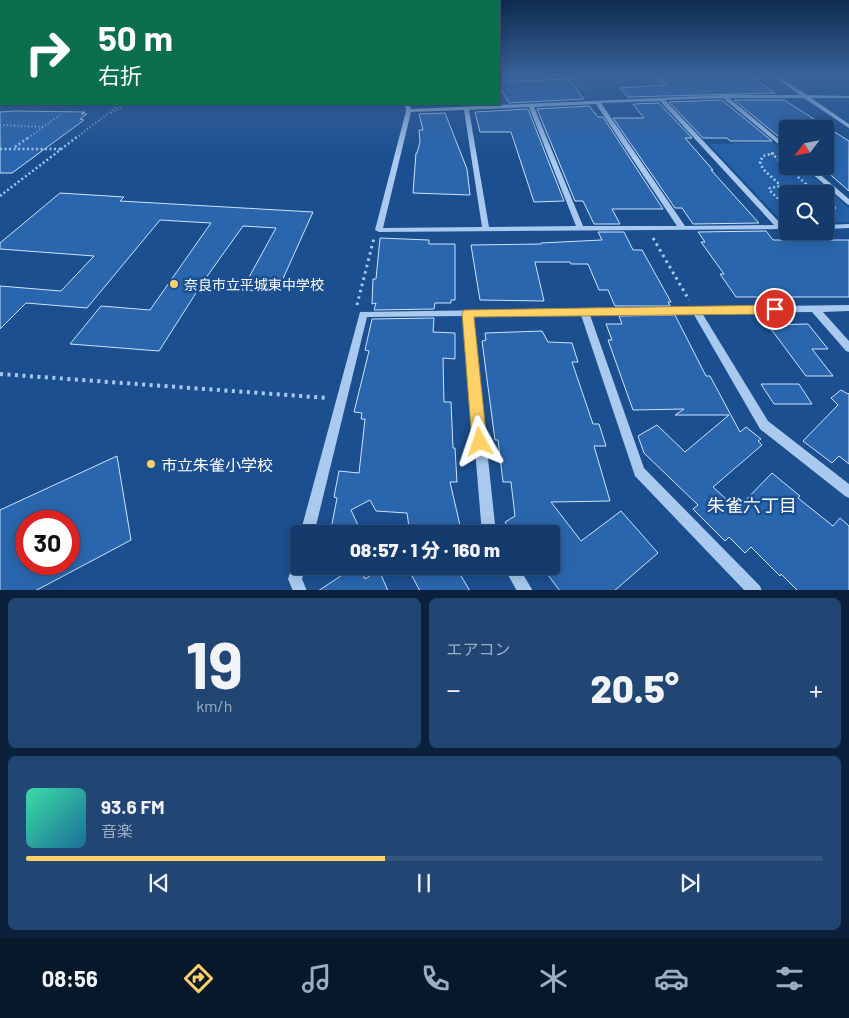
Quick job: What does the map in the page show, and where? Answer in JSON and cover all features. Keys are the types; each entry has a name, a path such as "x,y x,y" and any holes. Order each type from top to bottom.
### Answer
{"street":[{"path":"572,104 466,109 408,108 379,230 779,227"},
{"path":"598,104 682,227"},
{"path":"666,104 779,222"},
{"path":"733,104 779,142"},
{"path":"816,104 849,126"},
{"path":"531,106 580,228"},
{"path":"466,109 486,229"},
{"path":"817,175 849,202"},
{"path":"834,227 849,226"},
{"path":"815,308 849,348"},
{"path":"309,525 362,314 849,308"},
{"path":"696,311 764,425 849,492"},
{"path":"584,312 639,472 755,590"},
{"path":"468,313 487,525"},
{"path":"296,575 295,579 300,590"},
{"path":"516,575 526,590"}],"path":[{"path":"0,196 119,105"},
{"path":"108,114 125,105"},
{"path":"12,149 46,127 60,115"},
{"path":"0,125 46,127"},
{"path":"0,149 63,149"},
{"path":"771,153 805,185"},
{"path":"779,153 763,156 760,162 763,169 780,184 784,185"},
{"path":"779,199 769,190 780,184"},
{"path":"647,228 696,311"},
{"path":"362,314 357,304 375,235 379,230"},
{"path":"0,374 340,399"}],"shaded area":[{"path":"773,142 779,148 779,175 811,175 823,185 779,185 779,218 709,144"},
{"path":"834,195 849,208 849,222 834,222"}],"building":[{"path":"633,104 660,104 692,138 685,138 713,170 711,170 759,223 693,224 682,208 675,208 613,118 644,118"},
{"path":"670,104 726,104 772,141 730,141 727,138 703,138"},
{"path":"738,104 790,104 816,120 779,120 779,137"},
{"path":"589,106 598,117 603,117 663,209 612,209 620,224 594,224 583,201 575,201 537,109"},
{"path":"528,109 564,201 534,202 511,132 480,132 475,112"},
{"path":"0,112 85,112 81,114 87,114 80,119 84,120 12,173 0,173"},
{"path":"445,113 467,169 470,195 413,193 416,153 420,142 419,130 423,130 419,114"},
{"path":"834,132 849,141 849,191 831,175 834,175"},
{"path":"60,193 124,197 120,201 313,212 277,292 242,290 276,228 243,226 203,282 159,351 70,344 101,306 150,310 211,223 160,220 87,308 26,303 0,329 0,286 61,291 94,256 0,249 0,243"},
{"path":"766,231 773,240 849,240 849,297 736,297 720,274 724,274 701,242 705,242 698,232"},
{"path":"598,232 624,232 633,250 642,250 671,302 668,302 670,306 615,306 608,290 599,290 588,264 571,264 570,262 535,262 544,301 480,300 471,245 541,244 602,240"},
{"path":"380,238 429,240 429,244 455,244 455,300 451,300 451,303 435,303 434,309 374,310 376,303 372,304 373,279 376,279"},
{"path":"675,315 706,376 710,376 740,432 746,427 761,439 758,441 762,445 713,487 737,509 772,473 800,496 798,498 833,526 840,518 849,526 849,590 797,590 751,547 745,553 729,537 725,541 693,509 698,505 644,453 638,436 657,425 685,452 729,415 675,415 684,409 633,410 608,340 612,340 606,324 622,324 619,316"},
{"path":"434,318 433,332 455,333 455,359 443,358 444,402 451,402 457,482 450,482 460,525 409,525 407,513 376,511 370,500 351,510 358,525 332,525 337,498 334,497 339,471 359,473 365,419 361,419 362,413 354,412 369,351 365,350 372,319"},
{"path":"808,324 828,349 812,349 833,376 806,376 768,325"},
{"path":"542,331 548,342 572,343 578,362 572,362 593,424 599,424 606,446 594,446 610,501 551,502 581,541 621,511 658,553 615,590 559,590 548,575 560,575 560,525 507,525 505,522 515,516 511,482 503,482 498,440 495,440 482,341 486,340 485,333"},
{"path":"761,384 799,384 812,404 774,404"},
{"path":"841,390 849,393 849,464 839,456 832,463 803,441 838,405 831,398"},
{"path":"117,456 131,540 80,567 80,510 15,510 15,575 65,575 37,590 0,590 0,510"},
{"path":"342,575 363,575 365,579 371,575 381,575 388,590 320,590"},
{"path":"413,575 460,575 469,590 419,590 412,576"}],"place":[{"name":"奈良市立平城東中学校","path":"174,284"},
{"name":"市立朱雀小学校","path":"151,464"}],"district":[{"name":"朱雀六丁目","path":"752,505"}],"route":[{"path":"480,442 468,313 775,309"}]}
